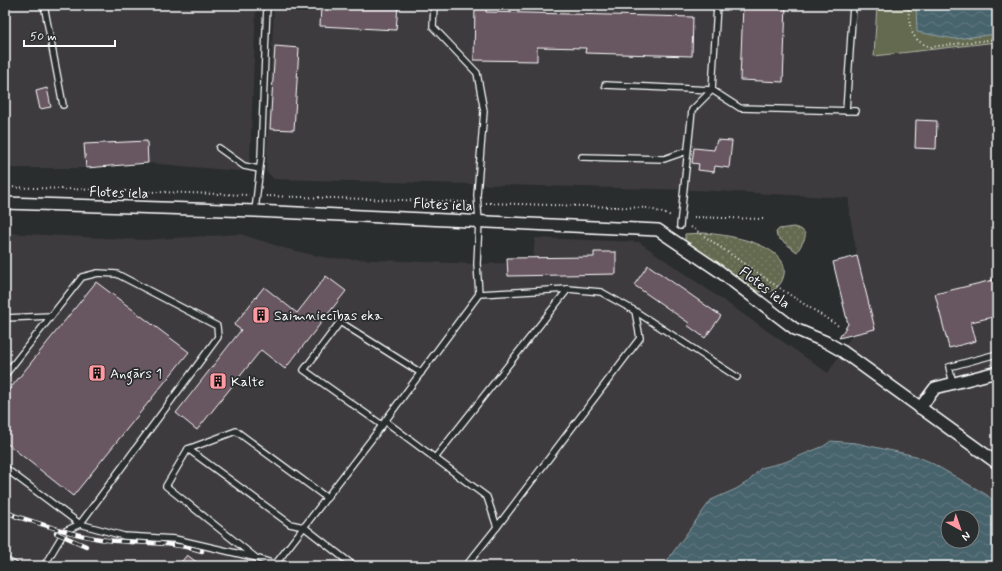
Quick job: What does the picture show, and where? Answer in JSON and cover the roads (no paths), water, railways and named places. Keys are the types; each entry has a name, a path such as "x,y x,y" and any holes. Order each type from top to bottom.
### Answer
{"street":[{"name":"Flotes iela","path":"5,203 255,211 658,230 719,271 795,329 826,342 842,351 997,463"},
{"path":"920,408 935,388 997,372"}],"lane":[{"path":"44,5 63,105"},
{"path":"255,211 259,169 267,5"},
{"path":"5,468 80,524 124,536 175,539 256,558 274,565 327,498 480,294 477,264 479,221 478,203 484,111 477,73 432,27 434,5"},
{"path":"680,226 692,110 712,90 717,5"},
{"path":"846,110 853,5"},
{"path":"605,85 712,90 740,108 856,111"},
{"path":"220,148 244,166 259,169"},
{"path":"582,156 664,159 687,151"},
{"path":"5,376 82,277 98,273 117,274 217,326 218,337 80,524 66,531 44,566"},
{"path":"480,294 568,289 601,292 635,311 737,377"},
{"path":"435,458 568,289"},
{"path":"466,566 640,338 635,311"},
{"path":"5,318 51,316"},
{"path":"421,373 340,322 304,370 435,458 487,497 497,527"},
{"path":"953,383 949,367 997,354"},
{"path":"256,558 166,486 188,449 236,431 327,498"},
{"path":"188,449 290,524 304,528 354,566"},
{"path":"5,560 16,566"}],"water":[{"path":"916,5 997,5 997,34 955,39 917,32"},
{"path":"831,441 856,443 916,456 930,462 987,495 997,504 997,566 663,566 711,500 736,489 749,481 761,468 785,462 824,446"}],"railway":[{"path":"5,511 20,518"},
{"path":"15,516 84,536 107,540 167,544 202,551"},
{"path":"56,533 86,546"}],"place":[{"name":"Saimniecības eka","path":"261,315"},
{"name":"Angārs 1","path":"97,373"},
{"name":"Kalte","path":"218,381"}]}
